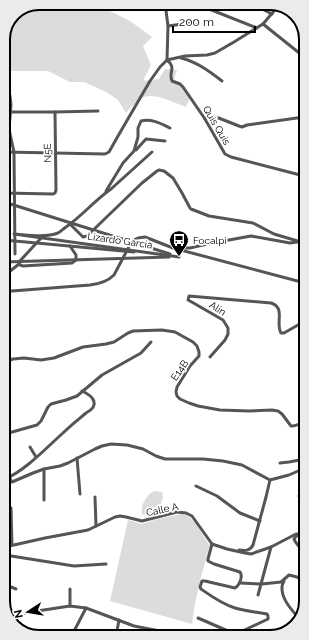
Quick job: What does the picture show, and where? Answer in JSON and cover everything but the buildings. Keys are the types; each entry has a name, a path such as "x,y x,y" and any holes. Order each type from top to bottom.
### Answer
{"street":[{"path":"166,10 168,26 167,60"},
{"path":"212,10 257,28"},
{"path":"264,10 272,14"},
{"path":"10,152 105,154 109,152 150,81 167,60 179,57 215,53 263,24 275,11"},
{"path":"168,26 190,24 197,25"},
{"path":"263,24 299,52"},
{"path":"179,57 190,60 208,70 222,81"},
{"name":"Quis Quis","path":"167,60 173,69 171,76 172,81 183,87 205,118 223,151 228,156 299,175"},
{"path":"10,96 10,120"},
{"path":"11,112 98,111"},
{"name":"N5E","path":"14,193 55,194 55,112"},
{"path":"205,118 211,115 242,127 299,118"},
{"path":"134,151 138,137 138,128 141,121 145,120 156,122 170,128"},
{"path":"10,134 14,152 15,254"},
{"path":"105,193 123,163 146,139 165,140"},
{"name":"Lizardo Garcia","path":"43,237 58,233 71,224 152,152"},
{"name":"Lizardo Garcia","path":"71,224 83,237 87,236 142,183 157,171 162,170 173,178 190,208 209,216 253,223 274,234 299,241"},
{"path":"10,204 179,257"},
{"path":"58,233 75,253 76,260"},
{"name":"Lizardo Garcia","path":"14,234 43,237 127,251"},
{"path":"172,248 190,248 251,236 290,243 299,242"},
{"path":"10,271 43,237"},
{"path":"10,291 103,283 114,275 132,242 138,238 147,237 172,248 299,282"},
{"name":"Lizardo Garcia","path":"10,241 179,257"},
{"path":"10,262 19,263 23,266 70,264 76,260 179,257"},
{"name":"Alin","path":"210,357 225,340 228,334 228,328 223,320 190,301 188,298 191,296 271,302 279,308 279,330 281,333 284,334 299,325"},
{"name":"E14B","path":"10,360 24,358 42,360 54,358 84,347 114,342 133,331 162,330 175,332 193,342 197,346 199,352 198,356 177,387 176,392 180,399 198,406 220,410 278,411 291,426 299,424"},
{"path":"10,433 37,425 51,404 77,396 102,375 142,353 152,342"},
{"path":"10,476 36,457 86,413 91,411 94,407 93,398 82,391"},
{"path":"10,479 12,482 44,469 60,466 102,446 111,444 143,448 156,456 165,459 203,459 242,465 263,478 270,480 299,471"},
{"path":"30,447 36,457"},
{"path":"78,458 80,494"},
{"path":"280,463 299,460"},
{"path":"44,469 44,500"},
{"path":"227,549 242,551 250,549 254,545 270,480"},
{"path":"196,486 217,496 240,513 260,521"},
{"path":"95,497 96,526"},
{"path":"11,508 12,545"},
{"name":"Calle A","path":"12,545 88,530 120,516 142,521 177,512 186,513 192,516 212,544"},
{"path":"246,630 268,619 267,614 235,608 220,601 201,589 200,586 202,581 206,580 235,588 240,583 242,574 240,572 208,561 212,544 251,554 271,547 292,535 298,534"},
{"path":"298,534 294,537 294,541 299,546"},
{"path":"258,595 271,547"},
{"path":"10,556 74,566 106,564"},
{"path":"240,583 279,583 289,575 299,578"},
{"path":"285,579 282,587 285,598 296,614"},
{"path":"10,587 16,589"},
{"path":"70,589 70,606"},
{"path":"24,613 70,606 86,608 134,626 155,630"},
{"path":"74,630 86,608"},
{"path":"198,618 226,630"},
{"path":"117,630 119,620"}],"shaded area":[{"path":"39,10 108,10 130,21 152,37 143,46 151,65 143,81 159,79 165,69 177,70 174,79 191,95 186,107 163,98 151,96 145,97 140,99 126,113 118,100 106,92 84,82 70,82 48,71 10,71 10,37 16,21 28,12"},
{"path":"155,491 162,492 163,497 160,507 147,515 142,514 142,507 145,500 149,494"},
{"path":"182,514 186,515 194,522 210,545 195,603 192,624 110,601 128,520 142,524"}],"place":[{"name":"Focalpi","path":"179,257"}]}
